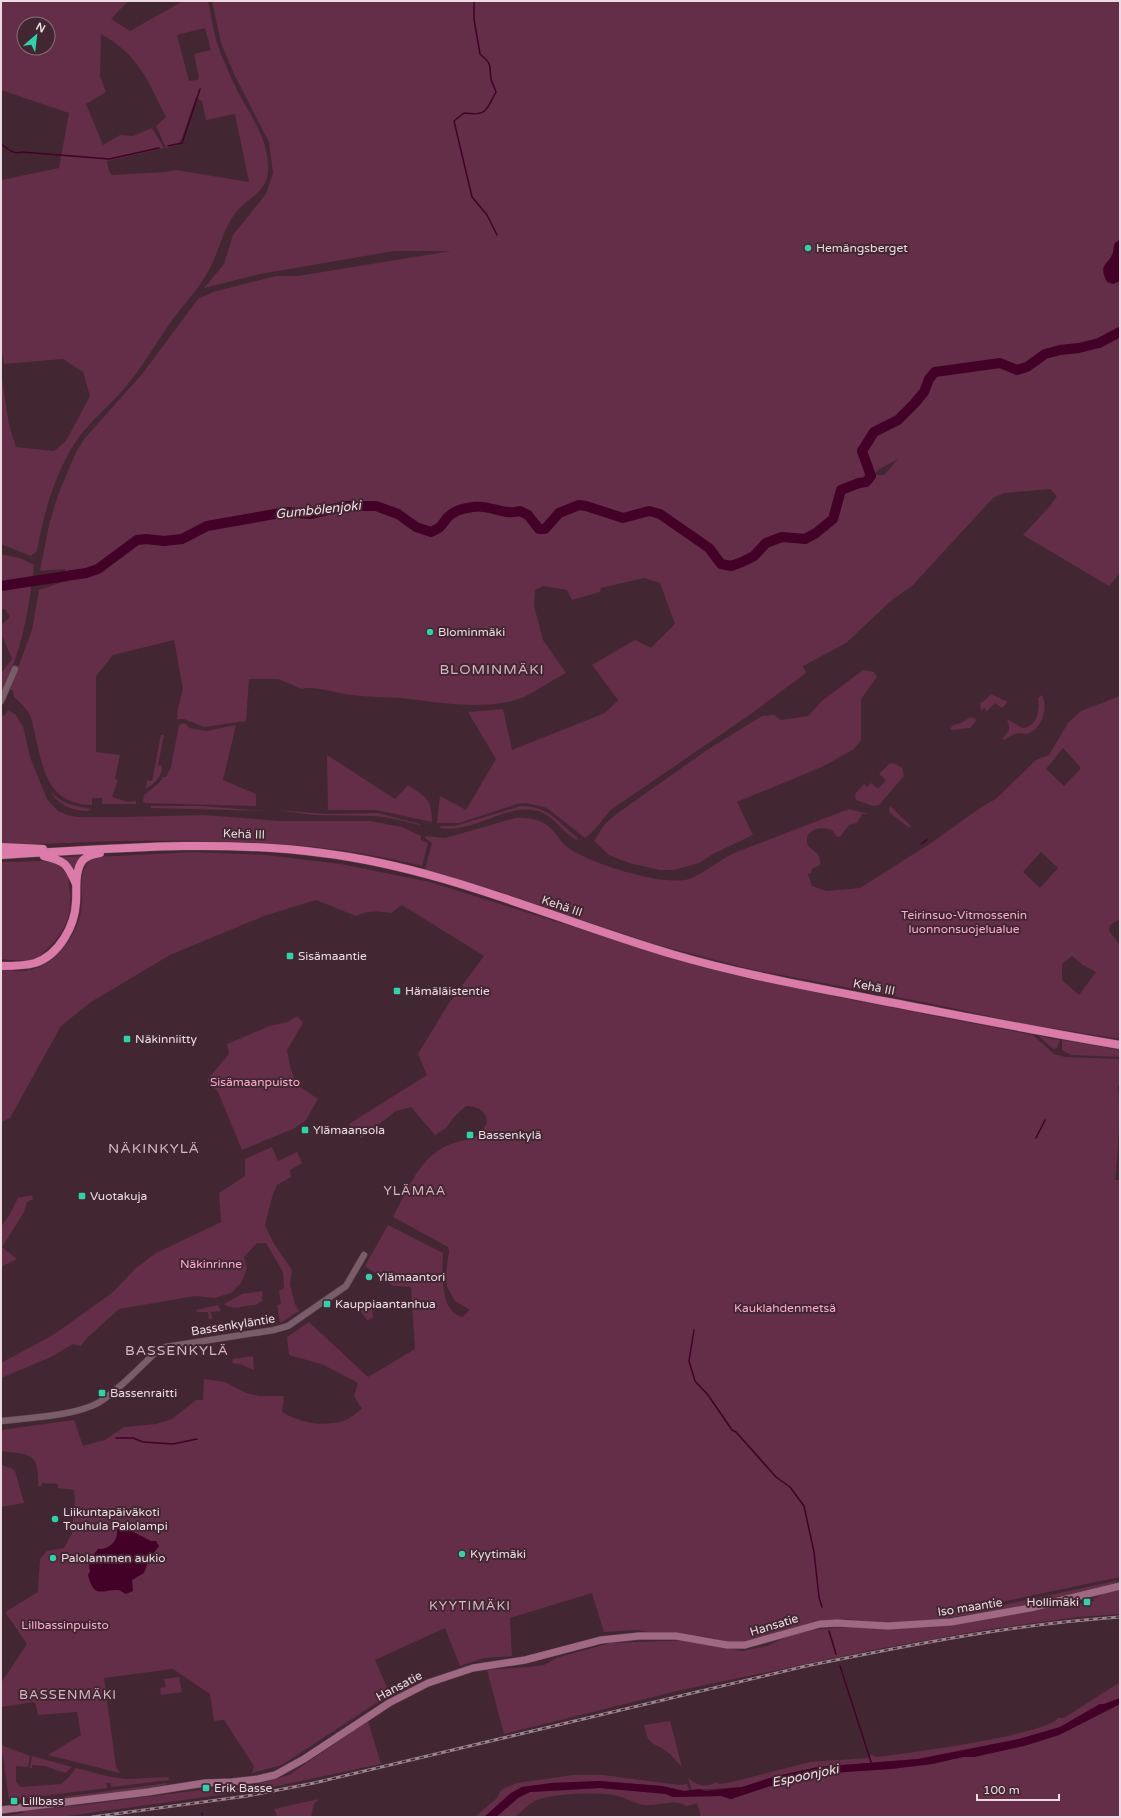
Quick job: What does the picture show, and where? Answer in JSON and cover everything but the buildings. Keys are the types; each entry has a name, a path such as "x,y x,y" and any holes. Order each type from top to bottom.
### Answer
{"highway":[{"name":"Kehä III","path":"1,855 181,846 257,846 325,853 367,860 451,881 633,942 716,967 830,991 1120,1045"},
{"path":"1,847 37,848 58,852"},
{"path":"1,964 16,965 37,962 54,950 67,934 74,916 76,904 76,884 80,865 84,859 110,849"},
{"path":"33,854 54,858 65,862 76,884"}],"main road":[{"name":"Iso maantie","path":"820,1624 837,1623 888,1626 951,1622 1030,1608 1120,1586"},
{"name":"Hansatie","path":"1,1810 148,1792 205,1783 251,1780 275,1775 304,1760 405,1693 428,1683 473,1668 525,1660 619,1637 676,1636 727,1645 745,1645 820,1624"}],"street":[{"path":"1,700 15,669"},
{"name":"Bassenkyläntie","path":"1,1422 73,1412 91,1406 107,1397 156,1352 165,1348 274,1330 288,1326 346,1286 364,1255"}],"green space":[{"path":"1,1 128,1 111,19 130,31 183,1 208,1 221,54 237,91 261,135 268,159 268,171 267,179 264,185 239,209 226,228 205,278 171,322 133,378 92,422 73,446 60,471 50,497 42,524 37,551 31,556 1,544 1,373 9,425 16,447 54,451 66,441 90,396 83,372 63,359 4,364 1,346 1,180 59,168 69,113 1,90","holes":["205,28 211,50 194,54 199,77 197,80 189,81 177,35","101,34 125,51 134,60 147,80 166,117 156,126 166,148 178,145 182,138 196,97 202,101 206,120 235,114 249,182 176,170 112,175 109,171 107,161 164,148 152,128 133,136 120,135 103,145 86,104 106,92 100,76"]},
{"path":"212,1 1120,1 1120,573 1109,586 1023,535 1050,506 1057,496 1050,489 1005,493 993,498 912,586 892,600 846,643 803,666 806,673 748,716 612,809 593,832 585,838 547,808 527,803 517,804 459,823 437,823 440,796 466,810 496,759 468,712 503,709 512,750 605,713 618,700 592,665 635,640 651,648 675,624 660,583 644,578 601,588 600,592 572,600 567,590 543,586 535,590 534,606 543,640 566,673 524,697 510,702 463,705 401,698 358,696 313,688 302,689 278,679 249,679 246,721 204,727 184,719 177,719 183,689 174,640 113,655 96,676 96,752 120,755 115,779 118,780 112,797 127,802 136,801 136,804 102,804 102,798 92,798 92,805 78,803 67,799 58,793 51,785 42,764 30,715 23,705 14,697 13,691 10,689 32,630 39,590 66,581 65,569 40,571 49,525 58,495 76,452 85,438 143,373 198,299 213,292 276,276 298,276 451,251 394,251 260,274 204,288 224,264 233,235 266,194 273,173 269,142 235,76 221,43","holes":["898,459 884,475 873,475 878,470"]},
{"path":"1,554 20,558 34,565 24,630 14,662 1,693 1,673 12,659 1,633 1,625 10,617 5,609 1,609"},
{"path":"863,670 874,672 877,677 861,699 861,740 854,749 824,766 737,802 753,835 713,854 699,863 674,870 660,870 629,863 609,855 594,841 604,825 615,815 707,750 762,716 774,715 781,720 808,716 823,700"},
{"path":"991,694 1008,702 1002,708 995,703 987,711 984,708 981,711 980,703"},
{"path":"1042,695 1045,706 1044,713 1035,729 1025,734 1017,733 1004,740 1002,739 1009,729 1007,719 1022,728 1031,725 1034,722 1038,713 1038,698"},
{"name":"Teirinsuo-Vitmossenin luonnonsuojelualue","path":"1120,696 1120,919 1110,925 1109,931 1120,945 1120,1039 1026,1024 928,1003 750,969 658,945 495,890 425,869 432,843 425,838 425,836 445,838 515,818 521,818 537,820 547,825 567,847 591,860 645,877 677,881 689,879 701,874 734,853 849,809 869,814 862,814 857,823 849,825 840,837 836,836 832,830 825,828 813,830 808,835 807,842 818,854 821,864 812,869 811,873 808,874 812,886 826,891 860,888 931,843 980,808 997,798 1036,760 1049,755 1068,723 1081,711","holes":["1063,748 1081,768 1064,786 1046,769","1041,852 1058,868 1040,888 1023,872","1072,956 1083,965 1096,972 1079,995 1062,980 1062,964"]},
{"path":"8,710 15,714 23,726 30,757 47,799 58,811 67,815 77,817 124,817 204,815 280,821 370,821 402,827 421,836 421,840 428,843 422,866 384,857 347,851 271,843 119,841 1,844 1,716 5,715"},
{"path":"971,717 977,720 970,728 950,729 953,725 961,723"},
{"path":"183,723 189,728 206,731 236,725 223,780 256,794 256,806 143,802 144,795 159,783 163,777 166,777 171,767 179,725"},
{"path":"161,735 164,735 158,765 162,766 162,770 155,782 146,789 147,780 152,781"},
{"path":"327,755 395,799 408,785 419,792 429,803 432,814 432,822 376,810 328,810"},
{"path":"890,763 902,768 904,776 879,805 873,806 856,800 855,794 864,784 867,787 871,783 878,789 886,780 879,774"},
{"path":"51,793 66,803 91,809 88,811 83,811 68,807 55,798"},
{"path":"151,806 201,806 266,811 151,808"},
{"path":"521,806 531,807 547,812 578,838 577,840 544,813 526,809 502,814 465,827 453,829 440,828 441,826 455,826"},
{"path":"890,806 911,826 907,826 890,813"},
{"path":"275,810 328,814 378,813 420,825 375,816 314,815"},
{"name":"Kauklahdenmetsä","path":"193,852 266,855 341,864 430,882 704,968 837,997 1033,1035 1054,1054 1065,1057 1120,1059 1120,1085 1118,1086 1119,1133 1115,1180 1120,1180 1120,1577 982,1606 963,1608 962,1611 984,1609 1120,1580 1112,1584 1030,1605 921,1622 871,1623 848,1619 821,1620 753,1642 730,1642 703,1636 638,1630 604,1632 592,1593 510,1618 512,1656 484,1658 460,1666 445,1628 375,1660 390,1694 282,1765 252,1773 254,1766 224,1720 214,1721 210,1694 173,1669 104,1678 116,1767 120,1773 48,1755 81,1735 77,1712 38,1715 34,1702 1,1707 1,1683 27,1644 5,1612 38,1592 40,1559 47,1551 64,1548 72,1533 75,1500 74,1490 58,1488 58,1484 42,1483 41,1486 38,1486 37,1467 35,1461 31,1457 20,1453 1,1451 1,1430 74,1420 83,1446 105,1440 124,1427 156,1424 172,1419 196,1400 203,1400 204,1379 225,1382 246,1393 259,1396 284,1396 282,1412 304,1421 327,1424 348,1419 362,1409 354,1396 358,1383 324,1365 289,1355 287,1337 309,1322 368,1377 415,1349 411,1287 393,1286 365,1266 388,1225 443,1253 442,1270 446,1300 455,1314 462,1317 470,1310 455,1301 447,1287 446,1273 449,1251 448,1247 393,1217 408,1188 427,1160 444,1147 479,1135 487,1123 484,1112 478,1108 466,1106 454,1117 446,1128 435,1135 411,1107 396,1111 361,1138 349,1124 427,1075 418,1054 449,1003 484,956 402,905 391,913 373,912 356,916 316,900 264,916 170,955 91,1002 61,1026 10,1118 1,1122 1,970 22,971 39,967 56,956 63,948 70,939 79,920 82,903 82,875 88,862 94,857"},
{"path":"83,856 75,873 71,865 62,857"},
{"path":"44,861 60,865 67,875 70,906 69,914 63,930 58,938 40,956 36,958 22,961 1,959 1,862"},
{"name":"Sisämaanpuisto","path":"297,1016 303,1023 287,1050 290,1066 296,1084 318,1099 306,1120 295,1128 242,1150 218,1092 207,1080 229,1054 227,1044 270,1026 288,1022"},
{"path":"1039,1036 1060,1040 1057,1048 1053,1049"},
{"path":"1062,1040 1120,1050 1120,1057 1071,1055 1062,1050"},
{"name":"Näkinrinne","path":"272,1147 278,1161 297,1152 302,1163 290,1170 291,1177 277,1185 273,1194 265,1225 274,1244 292,1270 290,1285 295,1304 299,1311 280,1323 277,1305 281,1304 279,1291 284,1288 283,1272 266,1243 257,1243 244,1257 247,1269 241,1283 231,1293 215,1298 195,1296 119,1309 87,1338 81,1346 73,1344 51,1357 1,1378 1,1363 53,1335 112,1293 136,1268 156,1253 221,1222 219,1193 245,1176 245,1159"},
{"path":"32,1195 33,1199 27,1202 24,1212 2,1247 17,1259 1,1267 1,1227 18,1198"},
{"path":"262,1291 263,1296 261,1297 263,1300 256,1305 236,1308 224,1304 242,1294"},
{"path":"366,1301 372,1304 373,1317 368,1321 358,1308"},
{"path":"218,1305 221,1311 211,1312 212,1319 209,1319 208,1312 197,1312 196,1310"},
{"path":"253,1356 254,1370 240,1364 232,1363 233,1359"},
{"path":"1,1465 15,1471 24,1503 1,1507"},
{"path":"1120,1588 1120,1614 1078,1617 990,1629 878,1649 681,1690 504,1734 487,1670 544,1665 556,1658 610,1643 694,1640 742,1651 767,1646 798,1632 811,1630 835,1628 924,1628 952,1625 1062,1604 1064,1606 1094,1601 1093,1599 1107,1592"},
{"path":"179,1677 182,1692 161,1695 160,1688 166,1687 164,1679"},
{"path":"1120,1682 1120,1698 1100,1704 1060,1727 1019,1739 918,1759 818,1767 773,1777 742,1787 692,1790 688,1778 695,1783 702,1785 709,1785 717,1782 719,1784 810,1762 868,1758 872,1754 876,1757 942,1748 1002,1737 1028,1731 1048,1724 1058,1718 1064,1718"},
{"path":"1120,1704 1120,1817 701,1817 697,1803 687,1806 672,1802 645,1805 614,1795 592,1793 567,1794 537,1800 515,1817 496,1817 518,1798 530,1792 600,1788 666,1794 673,1797 721,1796 731,1799 767,1787 815,1774 891,1769 932,1764 963,1757 974,1757 1024,1746 1059,1735"},
{"path":"368,1721 381,1764 263,1789 61,1817 1,1817 23,1813 23,1810 74,1806 208,1789 244,1787 262,1783 289,1775"},
{"path":"670,1721 682,1767 672,1756 649,1740 644,1725"},
{"path":"1,1745 30,1756 28,1767 16,1766 16,1782 21,1787 61,1784 76,1768 111,1777 126,1779 168,1777 170,1780 111,1787 111,1783 106,1783 107,1788 9,1800 3,1756 1,1755"},
{"path":"32,1756 72,1767 65,1773 45,1766 32,1765 32,1768 30,1768"},
{"path":"573,1775 603,1775 679,1785 687,1784 689,1790 684,1791 662,1786 599,1781 552,1783 522,1787 511,1793 484,1817 475,1817 498,1797 500,1791 505,1788 517,1783"},
{"path":"167,1783 166,1785 147,1789 43,1802 27,1802"},
{"path":"319,1799 314,1804 311,1817 278,1817 274,1809"}],"water":[{"path":"1119,240 1120,281 1113,284 1107,282 1104,276 1103,268 1111,257 1115,243"},
{"path":"114,1522 151,1541 156,1541 159,1546 149,1559 144,1573 132,1580 133,1591 126,1594 119,1590 100,1592 96,1590 90,1583 88,1575 90,1571 89,1564 94,1554 98,1549 108,1547 115,1540 117,1529"},
{"name":"Espoonjoki","path":"1120,1698 1120,1704 1059,1735 1024,1746 974,1757 963,1757 932,1764 891,1769 815,1774 767,1787 731,1799 721,1796 673,1797 666,1794 600,1788 530,1792 518,1798 496,1817 484,1817 511,1793 522,1787 552,1783 599,1781 662,1786 684,1791 700,1789 705,1791 742,1787 773,1777 818,1767 918,1759 1019,1739 1060,1727 1100,1704"}],"waterway":[{"path":"474,1 474,19 480,54 490,65 491,79 496,92 485,110 478,114 464,113 454,121 472,197 487,215 497,235"},
{"path":"168,146 182,143 200,89"},
{"path":"1,144 16,153 22,152 109,159 159,148"},
{"name":"Gumbölenjoki","path":"1,586 86,573 98,569 137,540 146,539 164,541 182,539 207,526 286,512 310,514 346,506 376,506 398,514 416,527 431,532 437,529 452,513 473,507 485,507 508,512 520,511 528,515 539,529 545,529 559,513 579,505 623,518 649,511 660,514 709,548 721,564 731,566 754,556 766,543 782,537 805,539 816,533 833,519 841,490 866,482 871,476 862,451 874,432 898,420 924,392 929,379 935,372 1000,363 1017,370 1027,367 1045,354 1099,343 1120,332"},
{"path":"921,844 927,840"},
{"path":"1036,1138 1045,1120"},
{"path":"694,1330 689,1361 695,1381 708,1395 732,1430 736,1432 776,1477 790,1487 804,1506 814,1552 819,1597 822,1607"},
{"path":"116,1438 133,1438 143,1442 173,1444 197,1439"},
{"path":"829,1631 836,1654"},
{"path":"840,1666 872,1765"}],"railway":[{"path":"92,1817 247,1796 314,1783 806,1666 884,1650 1002,1630 1081,1620 1120,1617"}],"place":[{"name":"Hemängsberget","path":"808,248"},
{"name":"Blominmäki","path":"430,632"},
{"name":"Sisämaantie","path":"290,956"},
{"name":"Hämäläistentie","path":"397,991"},
{"name":"Näkinniitty","path":"127,1039"},
{"name":"Ylämaansola","path":"305,1130"},
{"name":"Bassenkylä","path":"470,1135"},
{"name":"Vuotakuja","path":"82,1196"},
{"name":"Ylämaantori","path":"369,1277"},
{"name":"Kauppiaantanhua","path":"327,1304"},
{"name":"Bassenraitti","path":"102,1393"},
{"name":"Liikuntapäiväkoti Touhula Palolampi","path":"55,1519"},
{"name":"Kyytimäki","path":"462,1554"},
{"name":"Palolammen aukio","path":"53,1558"},
{"name":"Hollimäki","path":"1087,1602"},
{"name":"Erik Basse","path":"206,1788"},
{"name":"Lillbass","path":"14,1801"}],"district":[{"name":"BLOMINMÄKI","path":"492,669"},
{"name":"NÄKINKYLÄ","path":"154,1148"},
{"name":"YLÄMAA","path":"415,1191"},
{"name":"BASSENKYLÄ","path":"177,1350"},
{"name":"KYYTIMÄKI","path":"470,1606"},
{"name":"BASSENMÄKI","path":"68,1695"}],"park label":[{"name":"Lillbassinpuisto","path":"65,1625"}]}
